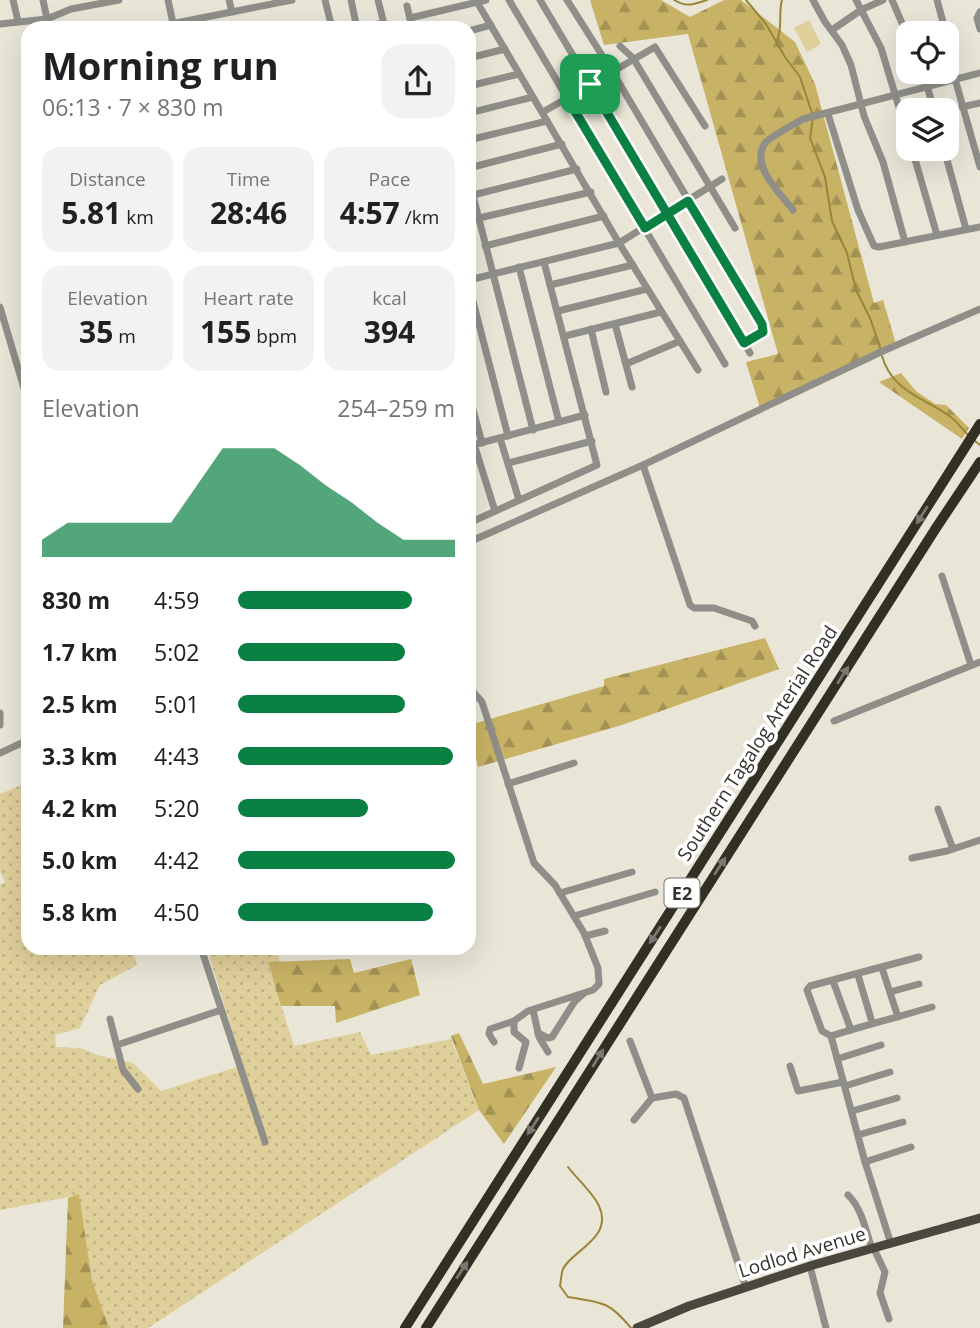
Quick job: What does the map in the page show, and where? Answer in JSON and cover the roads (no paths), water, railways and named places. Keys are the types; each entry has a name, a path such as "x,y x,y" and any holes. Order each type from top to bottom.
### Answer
{"highway":[{"name":"Southern Tagalog Arterial Road","path":"405,1328 980,424"},
{"name":"Southern Tagalog Arterial Road","path":"426,1328 980,462"}],"main road":[{"name":"Lodlod Avenue","path":"639,1327 689,1306 810,1266 980,1218"}],"street":[{"path":"13,0 18,21"},
{"path":"43,0 47,19"},
{"path":"69,0 71,9"},
{"path":"0,24 47,19 96,2 118,0"},
{"path":"167,0 173,21"},
{"path":"229,0 232,12"},
{"path":"195,21 292,0"},
{"path":"325,0 330,21"},
{"path":"351,0 357,21"},
{"path":"378,0 383,21"},
{"path":"407,6 410,19 486,0"},
{"path":"509,0 725,364"},
{"path":"540,0 750,353"},
{"path":"567,0 762,324 763,332 744,343"},
{"path":"813,0 842,45 851,65 861,104 883,162 905,242"},
{"path":"856,0 881,48 896,101"},
{"path":"832,30 861,10 883,0"},
{"path":"892,0 901,21"},
{"path":"937,0 943,21"},
{"path":"477,2 619,243 698,370"},
{"path":"980,12 977,18 980,29"},
{"path":"476,29 491,25"},
{"path":"620,46 633,58 735,228"},
{"path":"543,112 652,47 657,48 705,126"},
{"path":"476,56 505,49"},
{"path":"959,78 980,73"},
{"path":"476,84 519,74"},
{"path":"926,84 930,98"},
{"path":"793,210 761,163 765,143 770,138 803,120 938,84"},
{"path":"956,84 980,167"},
{"path":"476,111 533,97"},
{"path":"962,107 980,103"},
{"path":"824,114 858,210 874,246 980,227"},
{"path":"476,138 547,121"},
{"path":"971,135 980,133"},
{"path":"476,166 562,144"},
{"path":"915,161 937,235"},
{"path":"947,161 966,229"},
{"path":"476,194 577,169"},
{"path":"476,279 619,243 722,179"},
{"path":"479,218 590,192"},
{"path":"476,206 533,430"},
{"path":"485,246 604,216"},
{"path":"476,519 594,467 597,461 544,262"},
{"path":"550,285 633,265"},
{"path":"519,267 559,422"},
{"path":"558,311 648,289"},
{"path":"0,307 21,378"},
{"path":"476,539 643,465 880,352 980,309"},
{"path":"565,336 661,312"},
{"path":"476,316 508,463 519,500"},
{"path":"615,324 632,387"},
{"path":"591,329 606,392"},
{"path":"626,364 680,341"},
{"path":"476,444 585,415"},
{"path":"508,463 592,441"},
{"path":"476,447 495,511"},
{"path":"643,465 690,605 694,608 714,608 752,621 755,626"},
{"path":"942,576 971,665"},
{"path":"834,721 980,662"},
{"path":"476,695 482,702 534,863 560,893 585,936 598,968 599,980 593,990 533,1010 514,1021 490,1029 489,1034 494,1042"},
{"path":"0,713 0,725"},
{"path":"0,753 21,743"},
{"path":"508,783 574,763"},
{"path":"938,809 953,849"},
{"path":"912,858 953,849 980,839"},
{"path":"560,893 632,873"},
{"path":"573,916 655,892"},
{"path":"585,936 605,931"},
{"path":"203,955 265,1142"},
{"path":"892,1243 831,1036 822,1031 807,990 810,986 919,957"},
{"path":"882,968 898,1017"},
{"path":"858,975 872,1022"},
{"path":"833,981 850,1030"},
{"path":"890,992 919,984"},
{"path":"538,1033 552,1037 575,1001 585,992"},
{"path":"831,1036 872,1022 932,1007"},
{"path":"117,1045 221,1010"},
{"path":"531,1050 546,1049 538,1033 533,1010"},
{"path":"110,1019 123,1070 138,1089"},
{"path":"514,1021 514,1032 526,1042 519,1068"},
{"path":"630,1041 652,1098"},
{"path":"837,1059 881,1045"},
{"path":"790,1066 798,1091 844,1084 890,1072"},
{"path":"634,1120 652,1098 676,1094 684,1098 746,1288"},
{"path":"852,1111 897,1098"},
{"path":"858,1135 903,1122"},
{"path":"866,1159 911,1147"},
{"path":"849,1195 885,1272 880,1293 889,1319"},
{"path":"810,1266 826,1328"}],"waterway":[{"path":"674,0 687,5 707,0"},
{"path":"746,0 766,24 800,77 812,113"},
{"path":"777,40 782,0"},
{"path":"813,118 810,138 825,177 832,221 847,253 856,290 870,318 881,350"},
{"path":"882,356 900,385 951,417 968,435"},
{"path":"975,441 980,445"},
{"path":"568,1167 593,1197 602,1217 601,1227 590,1243 567,1262 560,1286 568,1297 604,1304 617,1312 631,1328"}]}
